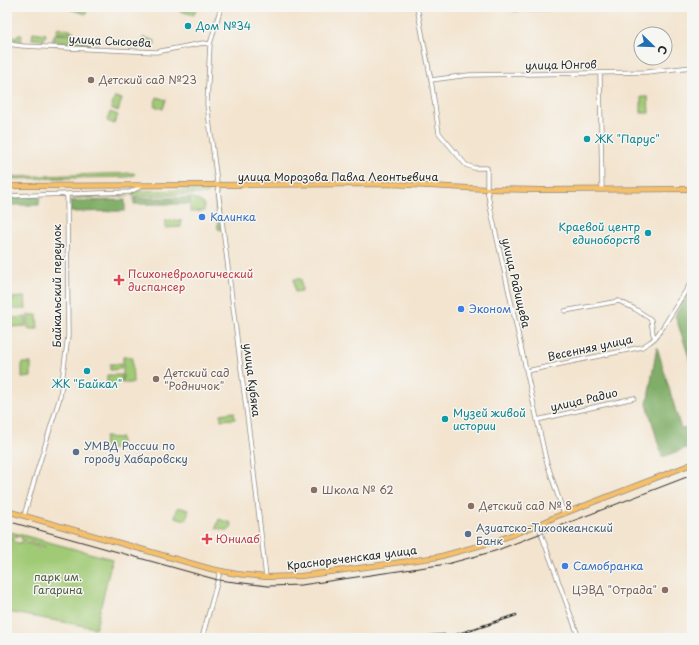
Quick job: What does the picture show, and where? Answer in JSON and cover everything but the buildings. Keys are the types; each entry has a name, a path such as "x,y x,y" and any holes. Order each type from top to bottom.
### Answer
{"main road":[{"name":"улица Морозова Павла Леонтьевича","path":"7,186 391,184 487,189 692,189"},
{"name":"Краснореченская улица","path":"7,511 220,572 266,576 301,576 438,556 493,542 692,464"}],"street":[{"name":"улица Кубяка","path":"221,7 210,44 208,104 266,576"},
{"path":"417,7 431,80"},
{"name":"улица Сысоева","path":"7,44 156,52 203,43 210,44"},
{"name":"улица Юнгов","path":"431,80 469,75 647,72 692,67"},
{"path":"600,73 602,190"},
{"name":"улица Радищева","path":"431,80 439,133 466,165 474,168 487,168 487,189 490,211 546,460 564,514"},
{"path":"7,196 130,192 143,185"},
{"name":"Байкальский переулок","path":"24,516 60,398 68,336 67,194"},
{"path":"565,311 619,301 649,318 655,338 664,327 692,281"},
{"name":"Весенняя улица","path":"527,371 642,347 655,338"},
{"name":"улица Радио","path":"538,420 634,398"},
{"path":"538,525 579,638"},
{"path":"202,638 220,572"}],"green space":[{"path":"69,7 88,7 86,14 69,9"},
{"path":"181,7 196,10 194,15 180,11"},
{"path":"58,27 73,31 73,33 56,33"},
{"path":"33,32 46,34 44,40 32,39"},
{"path":"7,33 17,37 18,35 22,35 21,41 7,39"},
{"path":"55,34 73,35 72,38 91,44 52,40"},
{"path":"144,37 155,41 154,46 141,46"},
{"path":"52,42 99,46 57,45 53,44"},
{"path":"115,97 122,99 118,111 111,108"},
{"path":"157,97 166,100 163,109 154,106"},
{"path":"641,97 648,97 649,113 641,113"},
{"path":"110,112 118,115 114,124 107,121"},
{"path":"134,173 135,175 127,177 7,179 7,177"},
{"path":"209,190 208,194 132,196 133,191"},
{"path":"40,196 39,205 7,205 7,197"},
{"path":"129,196 72,198 75,197"},
{"path":"216,196 222,230 218,229"},
{"path":"190,197 204,204 204,211 190,212"},
{"path":"134,198 190,198 190,204 134,204"},
{"path":"125,200 125,211 71,212 70,201"},
{"path":"181,220 181,227 165,228 165,221"},
{"path":"294,279 301,279 302,291 295,292"},
{"path":"692,287 692,366 675,315"},
{"path":"25,297 26,309 11,309 11,298"},
{"path":"28,315 37,315 38,329 28,329"},
{"path":"26,317 26,326 9,327 9,318"},
{"path":"657,347 681,429 692,425 692,446 662,457 647,404"},
{"path":"123,357 132,357 133,383 123,383"},
{"path":"22,363 31,363 31,377 22,378"},
{"path":"110,364 121,364 121,369 110,370"},
{"path":"107,375 122,375 122,383 107,383"},
{"path":"234,412 235,419 221,420 221,414"},
{"path":"105,437 121,438 121,449 104,449"},
{"path":"178,507 189,510 186,520 175,517"},
{"path":"219,519 231,523 232,527 228,531 216,528"},
{"name":"парк им. Гагарина","path":"7,531 112,559 96,628 7,612 7,538 14,540 17,543 22,542 44,548 44,546 22,540 19,536 15,538 7,536"}],"water":[{"path":"514,7 561,7 548,10 513,11"}],"tram line":[{"path":"7,521 218,580 268,586 301,585 447,564 495,551 692,475"}],"railway":[{"path":"439,638 456,635 516,615"},
{"path":"406,638 444,635"},
{"path":"340,638 359,636 387,638"}],"place":[{"name":"Дом №34","path":"188,26"},
{"name":"Детский сад №23","path":"91,80"},
{"name":"ЖК \"Парус\"","path":"587,139"},
{"name":"Калинка","path":"202,217"},
{"name":"Краевой центр единоборств","path":"648,233"},
{"name":"Психоневрологический диспансер","path":"119,280"},
{"name":"Эконом","path":"461,309"},
{"name":"ЖК \"Байкал\"","path":"87,371"},
{"name":"Детский сад \"Родничок\"","path":"156,379"},
{"name":"Музей живой истории","path":"445,419"},
{"name":"УМВД России по городу Хабаровску","path":"76,452"},
{"name":"Школа № 62","path":"314,490"},
{"name":"Детский сад № 8","path":"471,506"},
{"name":"Азиатско-Тихоокеанский Банк","path":"468,534"},
{"name":"Юнилаб","path":"207,539"},
{"name":"Самобранка","path":"565,566"},
{"name":"ЦЭВД \"Отрада\"","path":"665,590"}]}
